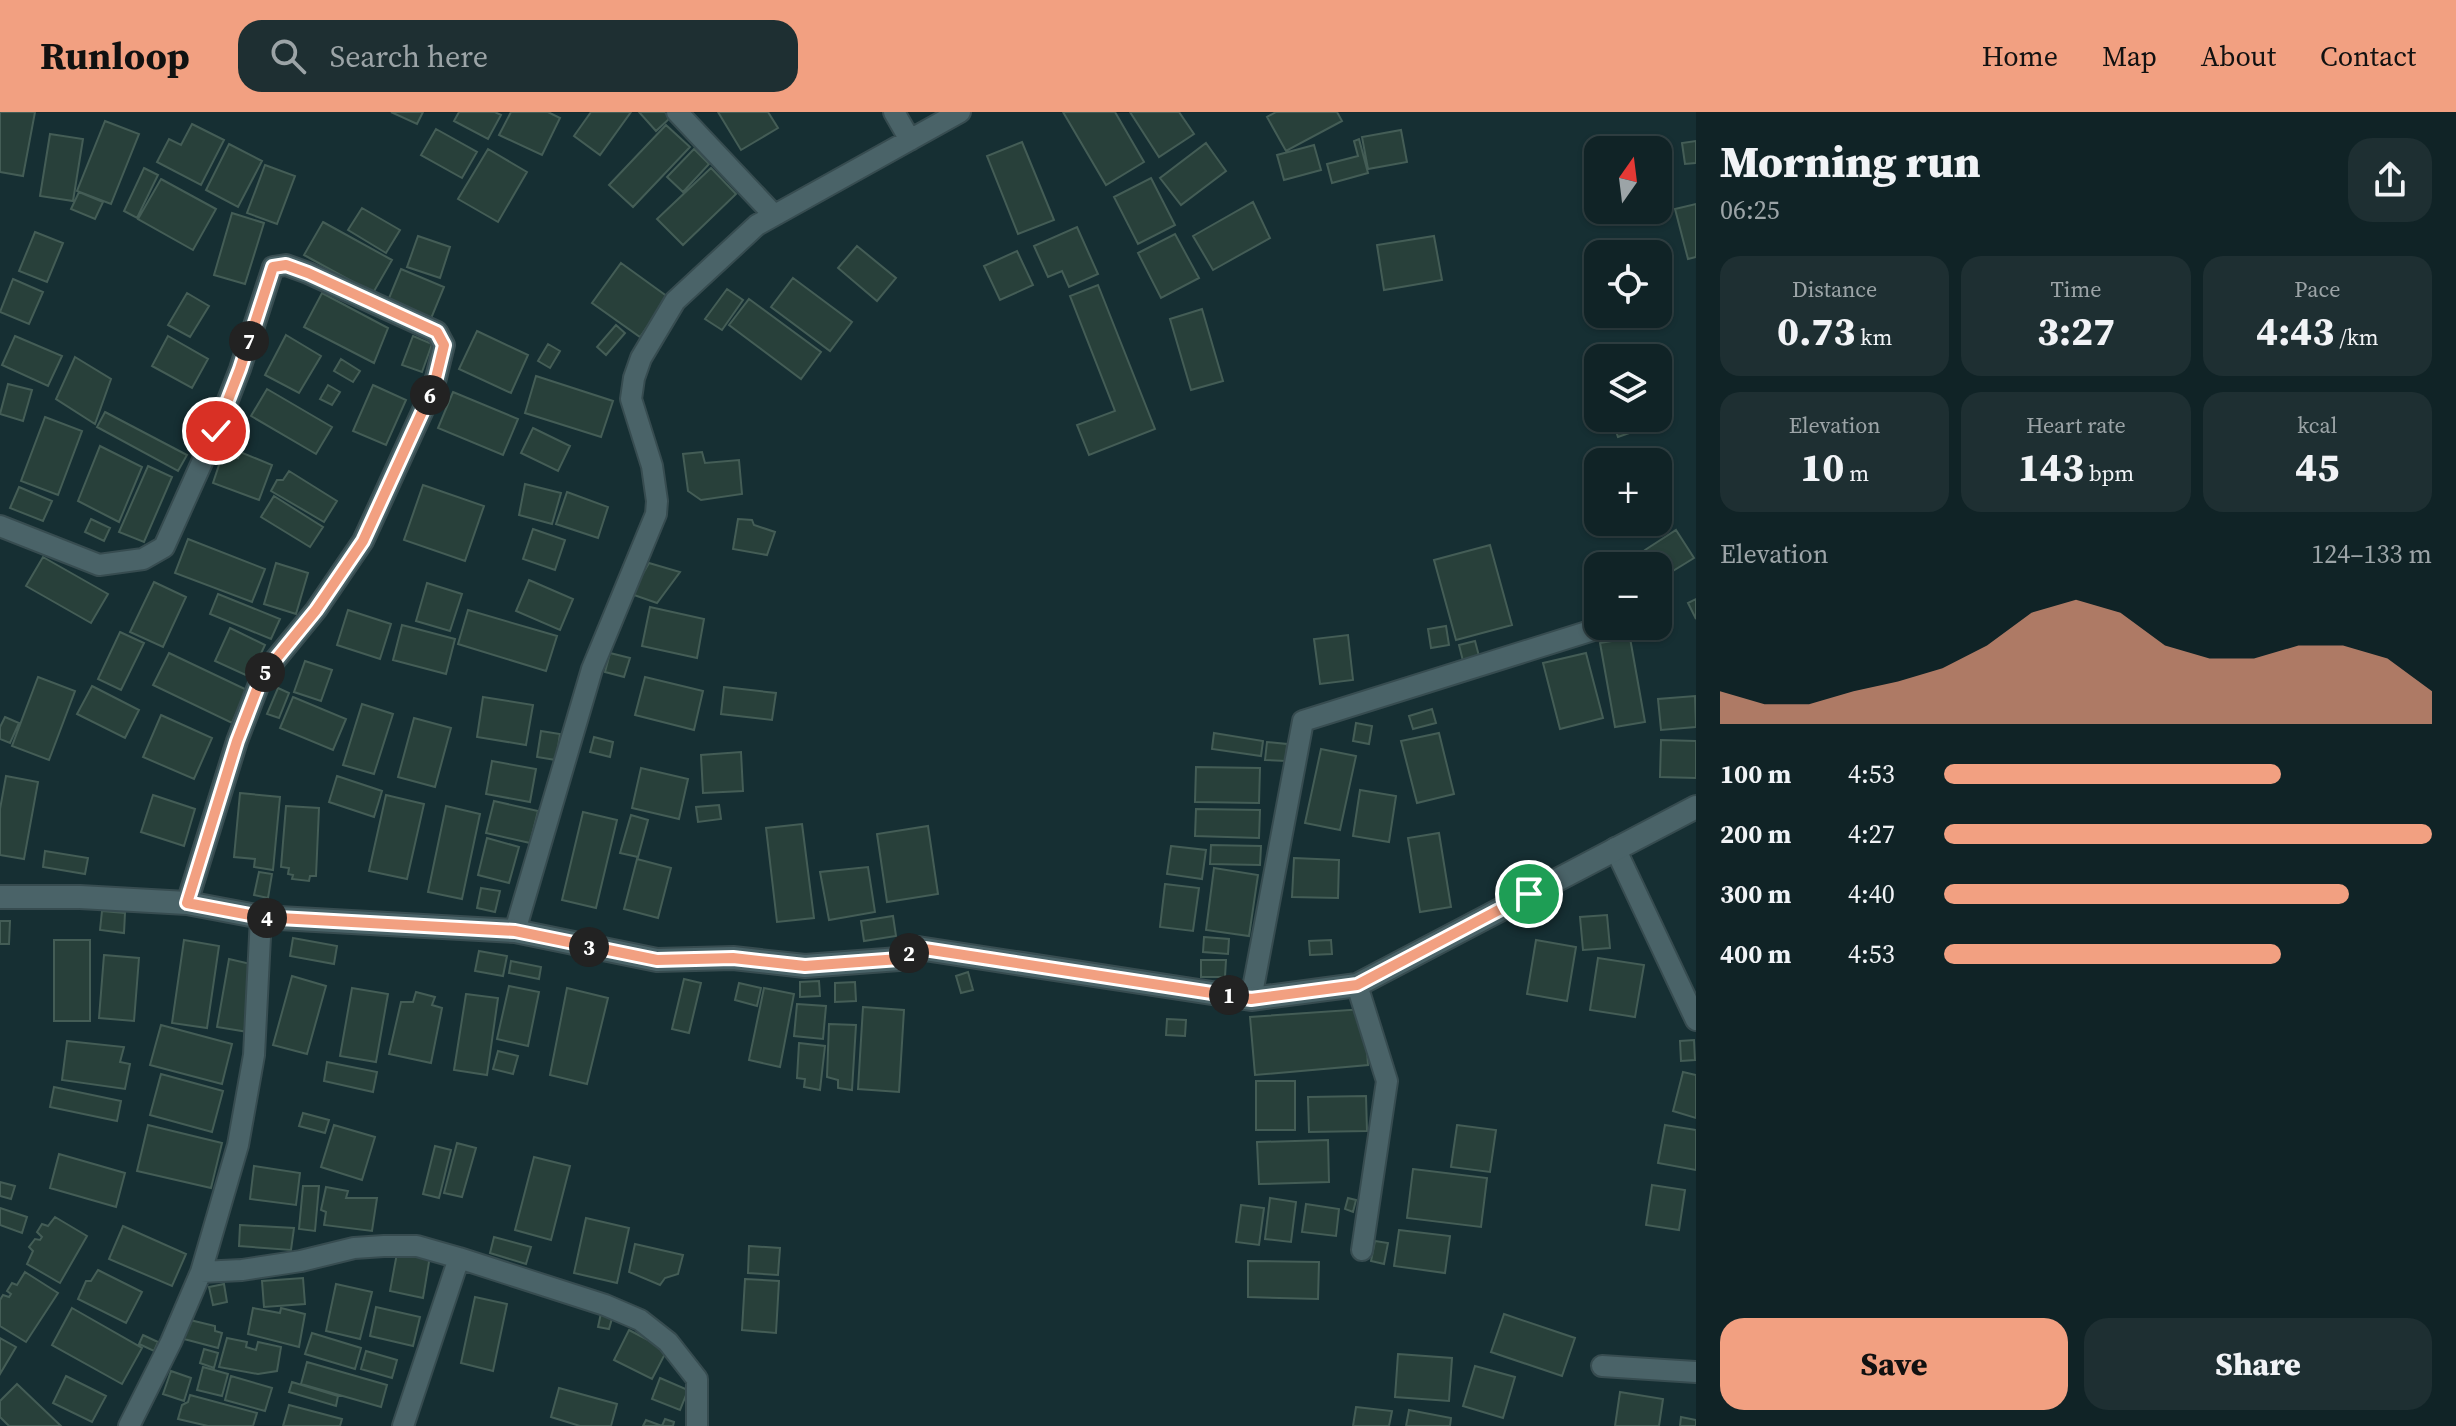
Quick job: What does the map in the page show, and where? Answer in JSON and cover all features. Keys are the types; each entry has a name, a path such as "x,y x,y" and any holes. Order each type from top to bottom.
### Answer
{"street":[{"path":"677,112 774,215"},
{"path":"894,112 910,140"},
{"path":"515,931 592,669 656,514 652,466 631,399 638,368 675,301 757,225 960,112"},
{"path":"0,526 99,565 143,559 164,547 221,419 273,267 286,265 308,273 442,337 444,345 434,386 363,541 316,610 262,676 237,741 187,903"},
{"path":"1251,999 1303,721 1584,633"},
{"path":"0,897 80,897 187,903 261,917 515,931 657,960 733,958 805,966 899,959 918,948 1251,999 1357,985 1696,807"},
{"path":"1615,848 1696,1020"},
{"path":"129,1426 171,1342 201,1272 238,1145 254,1055 261,917"},
{"path":"1357,985 1387,1081 1362,1250"},
{"path":"201,1272 242,1270 301,1261 354,1248 384,1246 417,1246 459,1258 605,1305 640,1320 668,1342 697,1379 697,1426"},
{"path":"403,1426 459,1258"},
{"path":"1602,1366 1696,1372"}],"building":[{"path":"0,112 35,112 23,176 0,172"},
{"path":"391,112 423,112 417,124"},
{"path":"459,112 495,112 501,115 488,139 454,121"},
{"path":"511,112 548,112 560,118 542,155 499,135"},
{"path":"591,112 631,112 600,155 574,136"},
{"path":"639,112 665,112 670,118 656,131"},
{"path":"718,112 768,112 778,128 741,150"},
{"path":"1063,112 1115,112 1144,162 1106,185"},
{"path":"1130,112 1179,112 1194,134 1159,157"},
{"path":"1276,112 1337,112 1342,121 1286,151 1267,117"},
{"path":"105,121 139,134 111,204 77,191"},
{"path":"192,124 224,140 201,185 157,162 169,139 181,145"},
{"path":"666,125 690,147 633,207 609,185"},
{"path":"436,129 477,152 462,178 421,155"},
{"path":"1401,130 1407,162 1368,169 1362,137"},
{"path":"50,134 83,139 73,201 40,196"},
{"path":"1359,139 1368,173 1332,183 1327,164 1358,156 1354,141"},
{"path":"1696,141 1696,163 1685,164 1682,143"},
{"path":"1022,142 1054,220 1018,234 987,156"},
{"path":"1206,143 1226,171 1181,205 1160,178"},
{"path":"229,144 262,161 238,207 206,190"},
{"path":"1314,145 1321,170 1284,180 1277,155"},
{"path":"488,149 527,172 498,222 458,199"},
{"path":"694,149 709,164 683,192 667,177"},
{"path":"265,165 295,176 277,224 247,213"},
{"path":"144,168 158,175 137,218 124,211"},
{"path":"711,168 736,194 683,245 657,219"},
{"path":"1151,178 1175,225 1138,244 1114,197"},
{"path":"161,179 216,209 193,250 138,219"},
{"path":"79,192 103,202 95,219 71,209"},
{"path":"1253,202 1270,238 1213,270 1193,236"},
{"path":"1696,204 1696,257 1688,259 1675,209"},
{"path":"362,208 400,230 386,253 348,230"},
{"path":"232,213 264,223 245,284 214,275"},
{"path":"323,222 392,260 373,293 304,255"},
{"path":"1077,227 1098,274 1069,287 1062,271 1048,277 1034,246"},
{"path":"35,232 63,243 47,282 19,271"},
{"path":"1175,234 1199,278 1161,298 1138,253"},
{"path":"418,236 450,247 440,278 407,267"},
{"path":"1434,236 1442,280 1384,290 1377,245"},
{"path":"857,246 896,278 877,301 838,268"},
{"path":"1017,251 1033,285 1000,300 984,266"},
{"path":"621,263 668,297 640,337 592,303"},
{"path":"401,269 444,287 430,321 387,303"},
{"path":"793,278 852,322 830,351 771,307"},
{"path":"13,279 43,292 29,324 0,312"},
{"path":"1098,285 1155,429 1089,455 1077,425 1115,411 1070,296"},
{"path":"727,289 743,300 722,330 705,319"},
{"path":"187,293 209,306 190,337 168,325"},
{"path":"322,293 388,328 374,363 304,327"},
{"path":"749,299 821,352 801,379 729,325"},
{"path":"1202,309 1223,381 1191,390 1170,319"},
{"path":"616,325 625,333 606,355 597,347"},
{"path":"477,331 528,355 511,393 459,369"},
{"path":"286,335 321,356 299,393 265,375"},
{"path":"15,336 62,356 48,386 2,365"},
{"path":"168,336 208,359 192,388 152,366"},
{"path":"413,336 432,344 422,372 402,365"},
{"path":"548,344 560,351 550,368 538,361"},
{"path":"75,357 111,379 95,424 56,399"},
{"path":"341,359 360,371 353,382 334,371"},
{"path":"536,376 613,401 601,437 525,413"},
{"path":"8,384 32,390 23,421 0,414"},
{"path":"328,385 340,392 332,405 320,399"},
{"path":"373,385 406,400 386,445 353,431"},
{"path":"267,389 332,427 316,454 251,416"},
{"path":"453,392 518,419 503,455 438,428"},
{"path":"105,412 187,455 178,471 97,427"},
{"path":"45,417 82,431 58,495 21,481"},
{"path":"533,428 570,446 558,471 521,453"},
{"path":"1616,432 1633,432 1618,437"},
{"path":"100,446 142,467 119,522 78,501"},
{"path":"240,452 272,465 259,500 213,483 223,453 238,458"},
{"path":"702,452 705,463 739,460 742,494 701,500 688,491 683,454"},
{"path":"148,466 172,477 144,542 119,532"},
{"path":"289,471 337,501 324,522 271,491 277,480 283,480"},
{"path":"525,484 561,493 552,524 519,515"},
{"path":"423,485 484,506 465,561 404,540"},
{"path":"19,487 52,501 43,521 10,508"},
{"path":"567,492 608,507 598,538 556,524"},
{"path":"274,496 323,527 310,547 261,517"},
{"path":"91,519 110,528 104,541 85,532"},
{"path":"738,519 752,520 754,525 775,532 767,555 733,549"},
{"path":"533,529 565,540 555,570 523,559"},
{"path":"1676,530 1694,558 1672,571 1672,552 1645,550 1667,536 1672,536"},
{"path":"188,539 265,569 252,602 175,573"},
{"path":"1490,545 1512,625 1456,640 1434,560"},
{"path":"43,557 108,594 91,623 26,586"},
{"path":"276,563 308,573 296,614 264,604"},
{"path":"649,563 680,572 657,603 631,594"},
{"path":"529,580 573,599 560,630 516,611"},
{"path":"154,582 186,597 163,647 130,632"},
{"path":"427,583 462,594 450,631 416,621"},
{"path":"218,594 280,619 271,639 210,614"},
{"path":"1696,599 1696,619 1688,603"},
{"path":"650,607 704,619 697,658 642,646"},
{"path":"348,610 391,624 380,659 337,645"},
{"path":"468,610 557,636 546,671 458,644"},
{"path":"402,625 455,639 446,674 393,660"},
{"path":"1446,626 1449,645 1431,648 1428,629"},
{"path":"230,628 265,645 250,677 215,661"},
{"path":"120,632 144,643 121,690 98,679"},
{"path":"1348,635 1353,680 1320,684 1314,639"},
{"path":"1630,640 1645,722 1615,727 1600,643"},
{"path":"1475,641 1479,656 1463,661 1459,645"},
{"path":"169,653 247,690 232,723 153,685"},
{"path":"610,653 630,658 624,677 605,672"},
{"path":"1586,653 1603,718 1560,729 1543,663"},
{"path":"305,661 332,670 321,701 294,692"},
{"path":"38,677 75,691 49,760 12,746"},
{"path":"645,677 703,691 694,730 635,715"},
{"path":"92,686 139,710 125,738 77,714"},
{"path":"724,687 776,693 772,720 721,714"},
{"path":"278,688 289,693 279,718 267,714"},
{"path":"1695,696 1696,727 1661,730 1658,699"},
{"path":"293,697 346,719 333,750 280,728"},
{"path":"483,697 533,705 526,745 477,737"},
{"path":"362,704 393,714 374,774 343,765"},
{"path":"1432,709 1436,723 1413,729 1409,716"},
{"path":"161,715 212,738 194,779 143,757"},
{"path":"5,717 19,723 10,743 0,739 0,727"},
{"path":"414,718 451,728 435,787 398,777"},
{"path":"1356,723 1372,726 1369,744 1353,741"},
{"path":"541,731 560,734 556,760 537,757"},
{"path":"1214,733 1263,741 1261,756 1212,749"},
{"path":"1439,733 1454,794 1417,803 1401,741"},
{"path":"594,737 613,742 610,757 590,752"},
{"path":"1661,740 1696,741 1696,778 1660,777"},
{"path":"1267,742 1287,744 1286,761 1265,760"},
{"path":"1321,749 1356,756 1340,830 1305,823"},
{"path":"741,752 743,791 703,793 701,755"},
{"path":"492,761 536,769 530,802 486,794"},
{"path":"1196,767 1260,768 1259,803 1195,802"},
{"path":"641,768 688,779 679,819 632,808"},
{"path":"6,776 38,782 24,859 0,855 0,809"},
{"path":"337,776 382,791 374,817 329,802"},
{"path":"1360,790 1396,796 1389,842 1353,836"},
{"path":"240,793 280,797 273,870 254,867 255,859 234,857"},
{"path":"153,795 195,809 184,846 141,832"},
{"path":"386,795 424,804 407,879 369,871"},
{"path":"494,801 538,811 530,843 486,833"},
{"path":"719,805 721,819 698,822 696,807"},
{"path":"286,806 319,808 316,876 310,876 309,881 292,879 293,875 288,874 289,868 281,867"},
{"path":"446,806 480,814 462,899 428,892"},
{"path":"1196,809 1260,810 1259,838 1195,836"},
{"path":"583,812 617,820 596,908 562,900"},
{"path":"631,815 648,820 638,857 620,853"},
{"path":"802,824 814,918 777,922 766,828"},
{"path":"928,826 938,894 887,902 877,834"},
{"path":"1439,833 1451,907 1420,912 1408,838"},
{"path":"487,838 519,847 509,883 478,875"},
{"path":"1211,845 1261,846 1260,865 1210,864"},
{"path":"1171,846 1206,850 1202,879 1167,874"},
{"path":"45,851 88,858 85,874 43,867"},
{"path":"1294,858 1339,860 1338,898 1292,897"},
{"path":"637,859 671,868 658,918 624,909"},
{"path":"868,867 875,912 829,920 820,872"},
{"path":"1214,868 1258,875 1249,936 1206,930"},
{"path":"259,872 272,874 268,898 254,895"},
{"path":"1165,884 1199,888 1193,931 1160,927"},
{"path":"481,888 500,891 495,912 477,908"},
{"path":"102,911 125,913 124,933 100,930"},
{"path":"1607,915 1610,948 1583,950 1580,917"},
{"path":"893,916 896,936 864,941 861,921"},
{"path":"0,921 10,921 9,944 0,944"},
{"path":"1204,937 1229,939 1228,954 1203,952"},
{"path":"293,938 337,946 334,964 290,956"},
{"path":"54,940 90,940 90,1021 54,1021"},
{"path":"184,940 219,946 207,1028 172,1023"},
{"path":"1331,940 1332,954 1310,955 1309,941"},
{"path":"1536,940 1576,947 1567,1001 1527,994"},
{"path":"479,951 507,956 503,976 475,971"},
{"path":"104,955 139,958 134,1021 99,1018"},
{"path":"1598,958 1644,965 1635,1017 1590,1010"},
{"path":"229,959 259,966 248,1032 217,1027"},
{"path":"1201,960 1226,960 1225,977 1201,977"},
{"path":"511,961 541,967 539,979 509,973"},
{"path":"968,972 973,990 961,993 956,976"},
{"path":"292,976 326,986 307,1054 273,1045"},
{"path":"684,979 701,983 689,1033 672,1029"},
{"path":"819,981 820,996 800,997 800,982"},
{"path":"855,982 856,1001 835,1002 835,983"},
{"path":"739,983 761,988 757,1006 735,1000"},
{"path":"509,986 539,992 528,1046 497,1039"},
{"path":"352,988 388,994 376,1062 340,1056"},
{"path":"567,988 608,998 587,1084 550,1075"},
{"path":"764,988 794,994 780,1067 749,1060"},
{"path":"416,992 435,997 432,1005 442,1008 431,1063 389,1054 401,1002 413,1002"},
{"path":"466,994 498,998 487,1075 454,1070"},
{"path":"797,1004 826,1006 823,1039 794,1036"},
{"path":"863,1007 904,1010 899,1092 858,1089"},
{"path":"1364,1009 1368,1065 1255,1075 1250,1017"},
{"path":"1167,1019 1186,1020 1185,1036 1166,1035"},
{"path":"829,1024 856,1025 852,1090 838,1088 838,1080 827,1077"},
{"path":"161,1025 232,1044 222,1084 150,1065"},
{"path":"1694,1040 1695,1060 1681,1061 1680,1041"},
{"path":"67,1041 124,1047 120,1062 130,1064 125,1089 62,1080"},
{"path":"799,1043 825,1046 820,1090 804,1087 805,1079 797,1078"},
{"path":"498,1051 518,1056 513,1074 493,1069"},
{"path":"327,1062 377,1072 373,1092 324,1081"},
{"path":"1683,1072 1696,1075 1696,1118 1673,1111"},
{"path":"161,1074 223,1091 212,1132 150,1115"},
{"path":"1256,1081 1295,1081 1295,1130 1256,1130"},
{"path":"54,1087 121,1101 117,1121 50,1107"},
{"path":"1366,1096 1367,1131 1309,1132 1308,1097"},
{"path":"303,1113 329,1120 325,1133 299,1126"},
{"path":"148,1125 222,1143 211,1188 137,1171"},
{"path":"334,1125 375,1137 362,1180 321,1167"},
{"path":"1457,1125 1496,1130 1490,1172 1451,1167"},
{"path":"1665,1125 1696,1130 1696,1170 1658,1163"},
{"path":"1328,1140 1329,1182 1259,1184 1257,1142"},
{"path":"457,1143 476,1148 462,1197 444,1193"},
{"path":"435,1146 451,1150 439,1198 423,1194"},
{"path":"59,1154 125,1173 116,1207 50,1188"},
{"path":"534,1157 570,1166 551,1240 515,1230"},
{"path":"254,1166 300,1173 296,1205 250,1199"},
{"path":"1413,1169 1487,1178 1481,1227 1407,1218"},
{"path":"0,1182 15,1186 11,1199 0,1196"},
{"path":"1652,1185 1685,1190 1679,1230 1646,1225"},
{"path":"303,1186 319,1186 315,1231 299,1229"},
{"path":"326,1187 348,1191 346,1198 377,1198 372,1231 324,1225 326,1212 321,1210"},
{"path":"1270,1198 1296,1202 1291,1242 1265,1239"},
{"path":"1348,1198 1356,1200 1353,1212 1345,1209"},
{"path":"1306,1204 1339,1209 1336,1236 1302,1232"},
{"path":"1241,1205 1264,1208 1259,1245 1236,1242"},
{"path":"0,1208 27,1217 22,1233 0,1225"},
{"path":"55,1217 87,1236 60,1283 27,1264 33,1251 29,1247 35,1239 42,1237 37,1232 42,1224 48,1226"},
{"path":"586,1218 629,1228 617,1283 574,1273"},
{"path":"240,1225 294,1228 291,1250 239,1246"},
{"path":"123,1226 186,1254 172,1286 109,1259"},
{"path":"1399,1230 1450,1236 1445,1273 1394,1266"},
{"path":"494,1237 531,1247 526,1264 490,1253"},
{"path":"1375,1241 1388,1243 1384,1264 1371,1261"},
{"path":"635,1244 683,1255 678,1274 665,1278 660,1285 629,1272"},
{"path":"749,1246 780,1248 778,1275 748,1273"},
{"path":"397,1253 430,1256 423,1298 390,1291"},
{"path":"1248,1261 1319,1262 1318,1299 1248,1297"},
{"path":"98,1270 142,1292 126,1323 78,1299 86,1281 91,1281"},
{"path":"25,1272 58,1293 26,1342 0,1326 0,1300 3,1295 9,1297 11,1294 7,1291 12,1283 17,1285"},
{"path":"303,1278 305,1304 264,1307 262,1281"},
{"path":"745,1279 779,1281 776,1333 742,1330"},
{"path":"224,1284 227,1302 213,1305 209,1287"},
{"path":"336,1284 372,1292 360,1339 326,1331"},
{"path":"475,1297 507,1304 493,1371 461,1363"},
{"path":"376,1307 420,1317 413,1346 370,1336"},
{"path":"72,1308 142,1348 122,1384 52,1345"},
{"path":"253,1308 280,1313 281,1308 305,1314 299,1347 248,1334"},
{"path":"601,1313 613,1315 609,1329 598,1327"},
{"path":"1504,1314 1575,1338 1562,1376 1491,1352"},
{"path":"190,1320 215,1326 215,1331 222,1333 218,1348 184,1339"},
{"path":"629,1330 667,1350 652,1379 614,1360"},
{"path":"312,1333 361,1348 355,1369 305,1354"},
{"path":"143,1335 158,1342 154,1351 139,1344"},
{"path":"0,1338 16,1347 0,1374"},
{"path":"227,1338 247,1342 246,1347 256,1350 258,1342 281,1347 277,1371 258,1374 219,1367"},
{"path":"204,1349 218,1353 214,1368 200,1363"},
{"path":"366,1351 397,1360 392,1378 361,1369"},
{"path":"1398,1354 1452,1358 1449,1401 1395,1397"},
{"path":"307,1362 387,1385 381,1407 301,1384"},
{"path":"1475,1366 1515,1377 1503,1418 1463,1406"},
{"path":"203,1367 228,1374 222,1396 197,1390"},
{"path":"171,1371 191,1378 184,1401 163,1394"},
{"path":"66,1376 106,1396 92,1422 53,1403"},
{"path":"231,1376 272,1388 265,1411 225,1400"},
{"path":"660,1378 688,1390 680,1410 652,1399"},
{"path":"292,1382 338,1396 336,1406 289,1392"},
{"path":"17,1384 61,1426 9,1426 0,1417 0,1401"},
{"path":"559,1388 617,1404 611,1426 580,1426 551,1417"},
{"path":"1620,1392 1663,1399 1659,1426 1615,1426"},
{"path":"190,1395 257,1413 253,1426 208,1426 178,1419 182,1405 188,1402"},
{"path":"289,1405 342,1419 340,1426 283,1426"},
{"path":"1356,1407 1392,1411 1389,1426 1353,1426"},
{"path":"1409,1410 1451,1418 1450,1426 1406,1426"},
{"path":"1681,1417 1696,1420 1696,1426 1680,1426"},
{"path":"665,1419 674,1422 673,1426 662,1426"},
{"path":"646,1420 662,1426 643,1426"}],"route":[{"path":"216,431 273,267 286,265 308,273 442,337 444,345 434,386 363,541 316,610 262,676 237,741 187,903 261,917 515,931 657,960 733,958 805,966 899,959 918,948 1251,999 1357,985 1529,894"}]}
